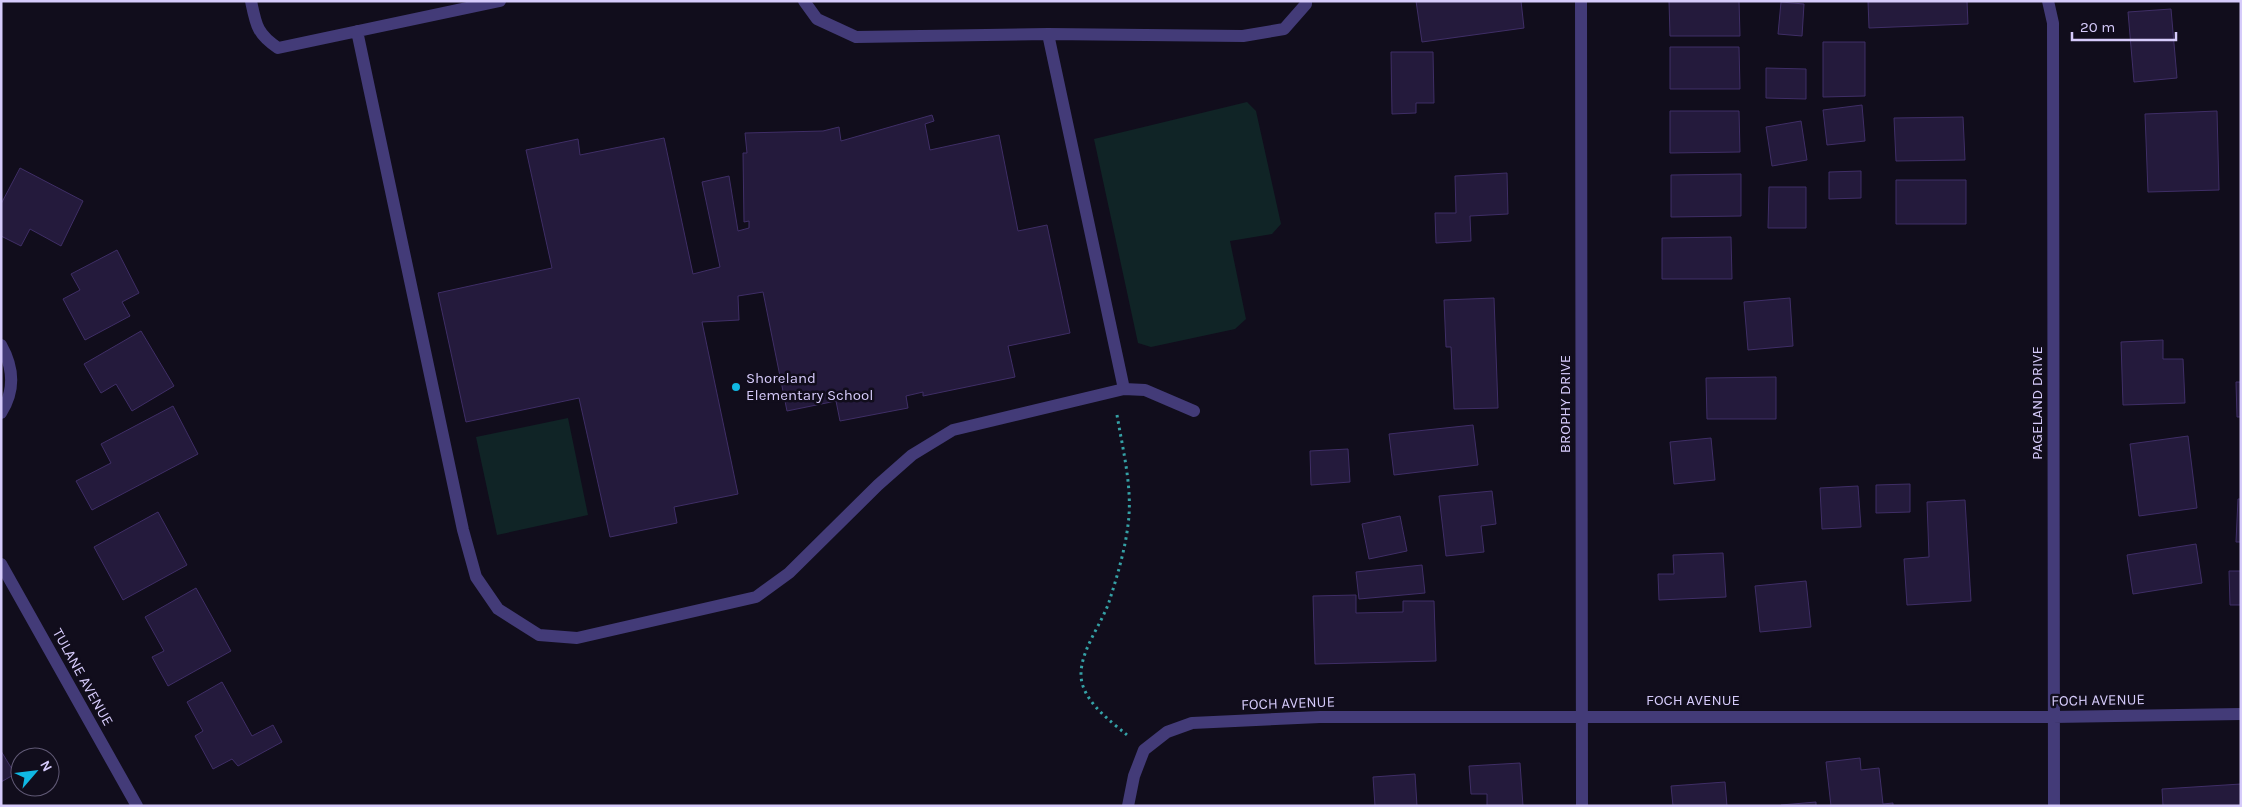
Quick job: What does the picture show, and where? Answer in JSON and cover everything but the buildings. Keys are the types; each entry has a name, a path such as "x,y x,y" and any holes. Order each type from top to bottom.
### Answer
{"street":[{"path":"251,1 254,18 262,37 278,48 500,1"},
{"path":"804,1 817,19 856,36 1048,34 1243,36 1284,29 1306,4 1306,1"},
{"name":"BROPHY DRIVE","path":"1581,1 1582,806"},
{"name":"PAGELAND DRIVE","path":"2048,1 2053,23 2054,806"},
{"path":"357,31 463,530 476,578 498,609 539,635 577,638 756,597 789,573 878,485 912,455 953,430 1118,390 1145,390 1194,411"},
{"path":"1048,34 1118,390"},
{"path":"1,345 8,359 12,375 11,390 7,404 1,413"},
{"name":"TULANE AVENUE","path":"1,564 137,806"},
{"name":"FOCH AVENUE","path":"1148,747 1168,732 1192,723 1320,716 2054,717 2241,714"},
{"path":"1128,806 1134,776 1148,747"}],"path":[{"path":"1118,390 1128,478 1128,524 1108,604 1087,651 1081,673 1088,696 1101,713 1148,747"}],"green space":[{"path":"1247,102 1256,111 1281,224 1272,234 1230,241 1246,319 1235,329 1151,347 1138,343 1094,139"},
{"path":"568,418 588,515 497,535 476,437"}],"place":[{"name":"Shoreland Elementary School","path":"736,387"}]}
